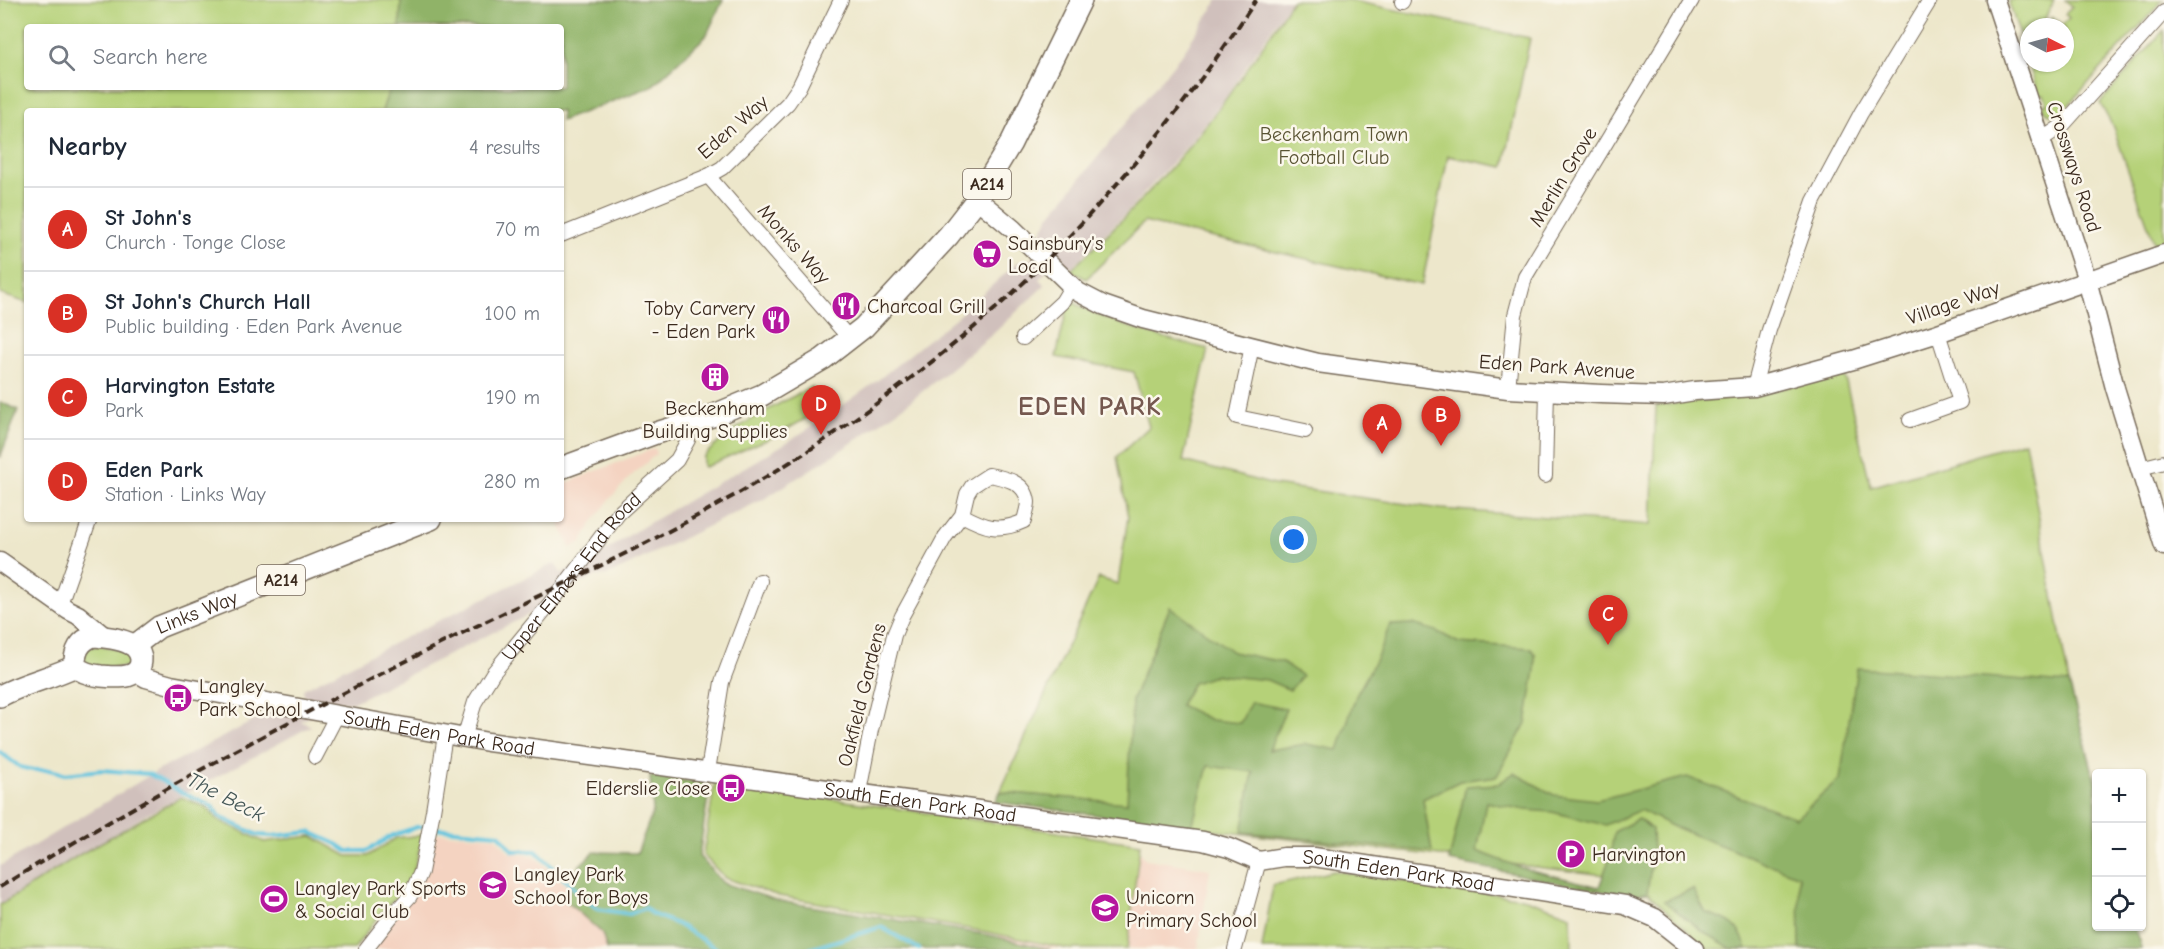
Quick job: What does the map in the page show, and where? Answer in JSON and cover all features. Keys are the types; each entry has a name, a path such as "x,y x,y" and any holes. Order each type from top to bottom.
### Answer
{"main road":[{"name":"A214","path":"564,467 712,416 762,395 815,364 850,339 888,303 949,235 977,199 1015,135 1081,0"},
{"name":"Links Way","path":"134,646 159,627 423,522"},
{"path":"94,636 134,646 141,655 140,666 136,672 127,677 96,675 79,670 75,666 76,653 81,643 94,636"},
{"path":"0,696 30,682 64,672 75,666"}],"street":[{"name":"Eden Way","path":"564,234 708,176 722,168 788,103 799,87 841,0"},
{"name":"Merlin Grove","path":"1508,389 1515,315 1525,277 1692,0"},
{"path":"1754,387 1769,330 1814,201 1861,113 1930,0"},
{"name":"Crossways Road","path":"1995,0 2087,280 2115,388 2164,546"},
{"path":"2041,140 2063,125 2164,12"},
{"name":"Monks Way","path":"708,176 850,339"},
{"name":"Eden Park Avenue","path":"977,199 1013,229 1071,287 1089,298 1121,312 1318,363 1508,389 1663,396 1695,391 1754,387"},
{"name":"Village Way","path":"1754,387 1853,360 1938,333 2164,254"},
{"path":"1023,338 1062,302 1071,287"},
{"path":"1910,420 1960,402 1938,333"},
{"path":"1252,346 1237,417 1305,431"},
{"path":"1545,476 1547,390"},
{"name":"Upper Elmers End Road","path":"464,738 475,702 493,673 561,590 624,507 668,470 683,452 688,440 687,423"},
{"path":"2139,468 2164,462"},
{"name":"Oakfield Gardens","path":"859,792 873,719 894,635 945,537 962,515 972,486 989,475 1009,479 1021,487 1028,501 1023,521 1010,528 980,525 962,515"},
{"path":"64,607 89,522"},
{"path":"0,562 78,615 105,637"},
{"path":"708,771 722,682 760,580"},
{"path":"64,607 74,621 81,643"},
{"name":"South Eden Park Road","path":"136,672 146,678 171,686 464,738 1203,841 1221,845 1259,861 1284,856 1314,857 1625,905 1655,918 1694,949"},
{"path":"315,757 337,716"},
{"path":"366,949 410,896 421,872 445,735"},
{"path":"1235,949 1259,861"}],"shaded area":[{"path":"1218,0 1291,0 1226,97 1189,144 1129,210 1070,269 1057,260 1039,279 1045,285 993,334 907,404 846,447 764,499 608,575 596,576 546,600 536,611 352,703 340,701 301,721 311,726 144,816 0,905 0,866 155,772 265,715 273,712 279,713 309,697 304,695 303,689 555,563 561,573 612,547 781,446 878,380 959,315 1018,262 1026,263 1043,247 1040,235 1048,218 1182,54"},
{"path":"655,448 656,454 610,499 581,542 570,548 559,522 564,522 564,484"},
{"name":"Unicorn Primary School","path":"1023,827 1131,842 1146,859 1210,869 1198,949 997,948"},
{"name":"Langley Park School for Boys","path":"436,833 495,837 510,853 534,856 597,914 619,949 372,949 427,872"}],"green space":[{"path":"0,0 401,0 400,24 24,24 24,90 389,90 383,108 24,108 24,302 0,294"},
{"path":"401,0 723,0 706,36 652,86 564,120 564,108 383,108 389,90 564,90 564,24 400,24"},
{"name":"Beckenham Town Football Club","path":"1292,0 1348,0 1530,38 1504,167 1448,156 1422,285 1144,222 1086,279 1071,270 1154,186 1200,133 1248,68"},
{"path":"2008,0 2054,0 2045,18 2020,18 2020,35"},
{"path":"2065,0 2163,0 2064,110 2058,115 2052,115 2042,106 2047,103 2044,95 2039,96 2031,72 2074,72 2074,18 2069,18 2065,14 2072,6"},
{"path":"2164,30 2164,245 2156,248 2113,127 2100,103"},
{"path":"1069,300 1119,323 1208,349 1183,461 1274,485 1441,509 1651,525 1656,406 1756,394 1844,374 1871,487 2025,441 2069,683 2092,769 2092,931 2136,931 2141,949 1707,949 1632,878 1140,822 1127,804 1000,792 1099,578 1118,584 1128,517 1117,457 1149,427 1134,372 1056,357"},
{"path":"812,387 824,408 777,435 703,466 703,457 727,435"},
{"path":"0,402 18,410 0,458"},
{"path":"1170,607 1233,652 1282,662 1302,676 1290,690 1267,680 1217,675 1193,683 1180,705 1211,720 1240,723 1251,702 1286,709 1269,750 1306,744 1338,750 1356,696 1377,657 1390,625 1412,624 1436,631 1459,643 1530,648 1535,653 1535,670 1526,723 1497,776 1460,781 1423,799 1432,852 1242,832 1253,772 1208,766 1192,827 995,802 1000,792 1127,803 1132,700"},
{"path":"100,645 131,653 132,667 85,668 85,648"},
{"path":"1857,668 2069,683 2092,769 2092,931 2136,931 2141,949 1800,949 1799,876 1674,827 1640,810 1605,825 1552,812 1525,810 1486,802 1477,851 1519,867 1599,887 1610,857 1614,832 1638,819 1652,829 1653,852 1647,893 1626,896 1449,861 1466,786 1498,784 1514,773 1554,795 1597,800 1687,777 1796,818 1840,779"},
{"path":"650,776 710,784 699,856 723,883 779,901 988,935 1050,949 607,949 602,933 565,900 579,866 594,852 637,853 653,811"},
{"path":"715,782 1140,844 1127,949 1069,949 987,932 779,896 725,878 703,855"},
{"path":"181,797 207,808 218,820 264,842 312,836 347,856 368,856 396,838 423,835 413,874 399,895 382,911 354,949 0,949 0,905 79,855"},
{"path":"1334,871 1523,898 1571,915 1572,949 1262,949 1273,885"},
{"path":"1693,889 1706,913 1721,918 1737,928 1747,949 1732,949 1702,931 1664,901"}],"waterway":[{"name":"The Beck","path":"0,752 20,767 33,770 50,770 65,774 102,770 149,774 212,806 220,817 258,835 273,836 310,832 347,851 367,851 391,836 417,827 426,827"},
{"name":"The Beck","path":"433,828 499,834 513,851 536,851 597,909 630,914 645,908 652,914 679,925 717,949"},
{"name":"The Beck","path":"810,949 881,927 919,949"}],"railway":[{"path":"0,887 109,822 276,729 446,641 700,515 798,457 845,426 958,341 1037,270 1088,217 1164,127 1212,64 1256,0"}],"place":[{"name":"Sainsbury's Local","path":"987,254"},
{"name":"Charcoal Grill","path":"846,306"},
{"name":"Toby Carvery - Eden Park","path":"776,320"},
{"name":"Beckenham Building Supplies","path":"715,377"},
{"name":"Eden Park","path":"821,435"},
{"name":"St John's Church Hall","path":"1441,446"},
{"name":"St John's","path":"1382,454"},
{"name":"Harvington Estate","path":"1608,645"},
{"name":"Langley Park School","path":"178,698"},
{"name":"Elderslie Close","path":"731,788"},
{"name":"Harvington","path":"1571,854"},
{"name":"Langley Park School for Boys","path":"493,885"},
{"name":"Langley Park Sports & Social Club","path":"274,899"},
{"name":"Unicorn Primary School","path":"1105,908"}],"district":[{"name":"EDEN PARK","path":"1090,407"}]}
